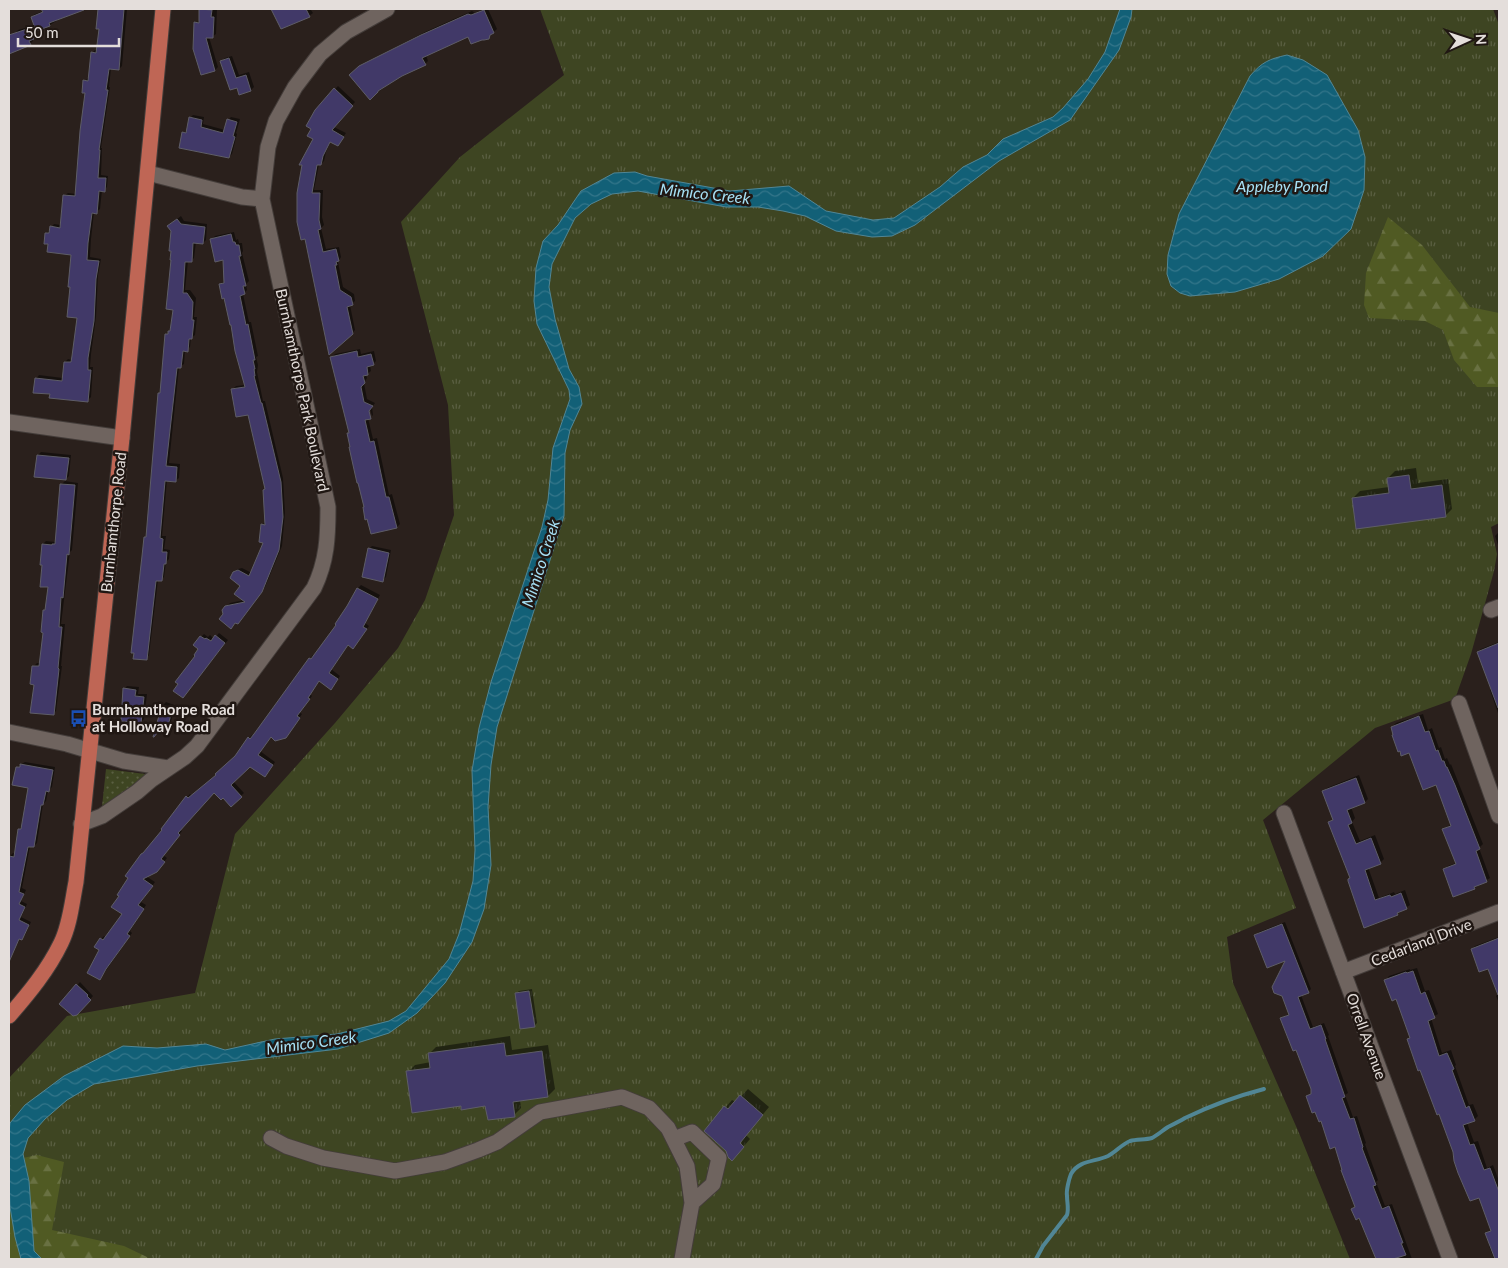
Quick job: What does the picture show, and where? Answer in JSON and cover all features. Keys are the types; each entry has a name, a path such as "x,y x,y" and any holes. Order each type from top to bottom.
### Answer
{"main road":[{"name":"Burnhamthorpe Road","path":"9,1016 31,991 62,941 70,914 76,882 122,438 163,9"}],"street":[{"name":"Burnhamthorpe Park Boulevard","path":"81,824 102,816 185,757 197,746 314,588 321,573 327,547 328,507 262,199 268,146 276,122 294,87 320,54 346,32 387,9"},
{"path":"148,173 242,197 262,199"},
{"path":"9,422 122,438"},
{"path":"1459,702 1499,816"},
{"path":"9,732 89,750 124,761 168,768"},
{"name":"Orrell Avenue","path":"1284,813 1450,1259"},
{"name":"Cedarland Drive","path":"1344,972 1499,912"},
{"path":"271,1138 286,1146 323,1158 395,1171 445,1162 478,1150 497,1142 540,1112 622,1097 649,1108 668,1128 687,1166 692,1203 682,1259"},
{"path":"674,1140 692,1132 719,1158 713,1184 692,1203"}],"green space":[{"path":"540,9 1493,9 1499,25 1499,523 1491,527 1497,554 1471,654 1455,699 1375,728 1263,820 1296,908 1227,937 1233,983 1299,1133 1350,1259 9,1259 9,1078 67,1016 195,993 235,834 335,723 398,648 425,600 454,515 448,405 401,222 460,157 564,75"},
{"path":"1388,217 1422,245 1470,307 1499,313 1499,387 1477,387 1454,360 1443,330 1425,321 1369,318 1364,305 1366,273"},
{"path":"106,769 145,774 147,783 101,816"},
{"path":"37,1155 64,1162 52,1230 124,1246 148,1259 9,1259 9,1161"}],"water":[{"name":"Mimico Creek","path":"1120,9 1132,9 1119,50 1070,120 999,161 915,225 892,236 872,237 836,231 805,216 783,211 758,207 726,207 638,191 612,194 591,204 575,218 552,264 549,287 555,319 569,369 579,387 582,404 570,430 565,453 564,516 497,727 491,765 488,807 491,865 484,909 472,942 445,983 417,1013 389,1033 338,1049 197,1066 94,1084 67,1100 45,1119 28,1138 23,1154 29,1181 34,1251 42,1259 21,1259 10,1207 10,1123 25,1105 64,1076 123,1046 157,1048 206,1044 225,1050 275,1039 337,1034 389,1021 406,1011 449,959 459,934 473,881 475,850 472,771 479,728 491,682 542,527 548,500 553,448 570,399 569,390 537,324 534,301 536,268 543,241 558,225 581,191 614,173 635,172 647,176 730,191 789,186 826,211 873,220 894,218 940,187 963,167 987,155 1003,139 1053,117 1063,108 1088,79 1105,52"},
{"name":"Appleby Pond","path":"1287,55 1303,60 1327,75 1358,130 1365,157 1364,190 1351,229 1323,256 1279,279 1235,292 1190,296 1180,293 1171,286 1167,274 1168,255 1179,214 1250,76 1258,67 1266,62"}],"building":[{"path":"41,9 84,10 49,23 50,26 36,31 31,17 43,12"},
{"path":"98,9 124,9 119,70 109,69 106,90 108,90 99,150 98,178 106,178 105,192 99,191 97,214 92,213 88,243 87,260 99,261 94,321 88,358 88,370 91,370 88,402 49,398 50,394 33,393 35,378 62,381 64,362 71,362 77,318 67,317 71,255 47,252 48,244 44,244 45,233 49,233 50,226 60,228 63,195 75,196 85,93 82,93 83,80 88,81 91,52 96,53 99,29 96,29"},
{"path":"199,9 212,10 211,17 214,17 213,38 206,38 215,71 201,75 193,49 194,22 199,23"},
{"path":"271,9 306,9 310,17 281,29"},
{"path":"484,10 494,33 490,35 489,39 471,44 468,37 422,58 426,65 402,76 378,91 370,100 349,75 359,66 421,35 468,14 471,15"},
{"path":"30,28 34,39 29,41 31,45 9,54 9,35"},
{"path":"229,58 236,78 246,75 251,91 239,95 237,88 230,90 220,61"},
{"path":"334,88 353,106 332,130 344,137 338,146 330,142 321,165 317,165 312,193 320,193 319,220 321,229 318,230 323,252 336,249 339,261 335,265 340,290 351,297 353,305 347,307 353,334 329,355 305,239 301,240 297,222 297,193 302,165 299,165 313,139 307,136 311,129 306,126 315,110"},
{"path":"189,117 202,120 201,127 223,133 227,119 237,122 229,158 179,148 182,132 186,133"},
{"path":"177,219 181,224 205,227 203,244 193,243 192,262 185,262 183,293 187,293 193,302 192,320 194,320 192,339 189,339 188,352 183,351 181,368 177,368 166,466 177,467 176,482 165,481 160,538 163,539 162,552 167,552 166,564 164,564 162,581 156,581 147,660 133,659 134,653 131,653 144,537 146,537 158,393 160,393 165,334 168,334 168,331 170,331 173,310 166,309 171,260 171,251 169,251 171,231 167,226"},
{"path":"231,234 233,242 239,245 241,256 239,256 246,286 243,286 245,294 240,296 255,360 253,360 254,376 281,482 283,517 279,550 262,592 238,624 235,623 231,629 219,619 223,614 222,610 225,606 245,602 234,594 240,586 230,578 233,572 238,570 249,576 263,543 259,542 261,524 265,525 263,490 265,489 248,415 236,417 231,389 245,387 235,351 231,325 219,284 224,283 223,260 215,262 210,239"},
{"path":"357,351 358,357 371,354 374,365 367,367 368,375 363,376 365,383 361,387 364,402 373,406 369,411 371,419 365,420 370,442 374,441 386,497 389,497 397,528 371,534 367,519 365,520 364,507 349,447 347,433 349,433 330,357"},
{"path":"37,455 69,458 66,480 34,477"},
{"path":"1409,475 1411,489 1442,485 1446,517 1356,529 1352,498 1389,493 1387,478"},
{"path":"60,484 75,485 69,555 67,554 63,598 61,597 59,627 62,627 54,715 30,713 34,685 30,684 32,666 39,666 43,633 41,632 43,610 45,610 48,587 40,587 42,544 55,544"},
{"path":"368,548 389,553 383,582 362,577"},
{"path":"357,588 378,599 363,627 367,629 353,649 348,645 329,673 338,679 331,690 319,681 308,698 310,699 297,716 300,718 286,738 275,741 271,737 258,755 273,765 265,777 250,767 231,785 242,797 231,807 223,798 221,800 214,793 178,833 180,835 161,859 165,862 157,872 143,879 153,886 138,905 144,909 127,934 130,936 100,980 87,973 99,950 94,947 100,938 103,940 122,914 111,907 128,878 125,876 162,830 186,796 188,798 216,775 235,756 248,737 250,739 309,658 311,659 336,625"},
{"path":"215,635 225,643 183,698 173,691 178,684 175,682 195,656 198,649 193,645 200,636 211,641"},
{"path":"1499,643 1499,708 1498,708 1477,652"},
{"path":"123,688 136,690 135,696 144,697 141,723 121,721"},
{"path":"162,705 175,709 171,714 167,730 161,728 153,737"},
{"path":"1419,716 1425,732 1429,731 1436,751 1438,750 1455,785 1480,849 1476,851 1487,882 1474,887 1475,889 1453,897 1443,869 1456,864 1442,829 1451,826 1436,785 1423,790 1409,753 1401,756 1392,735 1391,727"},
{"path":"20,764 53,770 49,792 46,791 43,805 41,805 34,847 28,847 19,892 24,894 19,904 25,907 19,920 29,925 22,940 19,939 9,962 9,856 14,857 18,829 21,829 28,788 12,785 16,767 20,767"},
{"path":"1356,778 1365,803 1347,810 1352,823 1348,825 1356,844 1371,838 1381,864 1365,870 1375,900 1401,893 1407,909 1397,913 1398,915 1364,928 1348,881 1350,878 1328,822 1333,820 1322,791"},
{"path":"1282,924 1309,993 1298,997 1310,1029 1321,1025 1345,1097 1342,1098 1350,1119 1354,1118 1362,1148 1376,1185 1373,1186 1382,1209 1389,1206 1406,1255 1393,1259 1376,1259 1359,1218 1356,1220 1351,1209 1355,1207 1341,1170 1335,1147 1330,1149 1321,1121 1319,1122 1315,1112 1312,1113 1306,1096 1311,1094 1311,1089 1296,1050 1293,1051 1280,1018 1289,1015 1282,996 1274,993 1272,987 1285,961 1267,968 1254,935"},
{"path":"1499,938 1498,995 1488,969 1479,972 1471,949"},
{"path":"1413,971 1421,994 1425,992 1435,1018 1428,1021 1439,1056 1447,1053 1466,1108 1469,1106 1475,1121 1463,1125 1470,1145 1474,1144 1484,1170 1490,1168 1499,1192 1499,1259 1495,1259 1485,1233 1491,1231 1479,1198 1470,1201 1458,1173 1453,1152 1439,1114 1437,1115 1420,1070 1418,1071 1407,1039 1410,1038 1396,999 1392,1001 1384,980"},
{"path":"76,984 91,1000 77,1015 73,1016 59,1004"},
{"path":"529,991 535,1027 520,1029 515,993"},
{"path":"504,1043 506,1056 542,1051 548,1097 513,1102 515,1117 488,1120 485,1106 461,1110 461,1106 412,1113 406,1071 430,1068 428,1053"},
{"path":"740,1095 763,1115 740,1143 744,1147 732,1161 726,1151 704,1131 724,1106 728,1109"}],"waterway":[{"path":"1036,1259 1043,1246 1067,1215 1069,1182 1071,1174 1078,1166 1108,1156 1130,1141 1152,1138 1168,1127 1204,1109 1264,1089"}],"place":[{"name":"Burnhamthorpe Road at Holloway Road","path":"78,718"}]}
